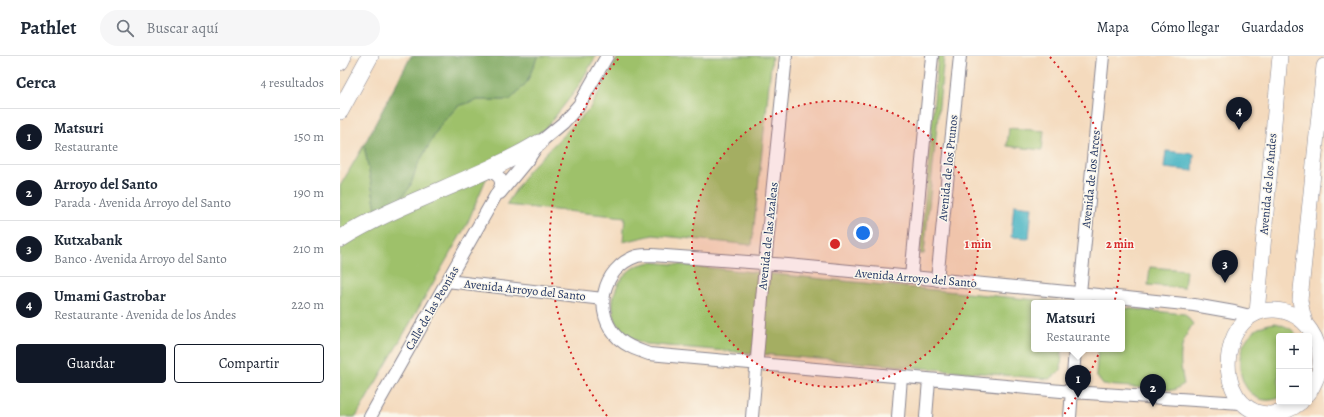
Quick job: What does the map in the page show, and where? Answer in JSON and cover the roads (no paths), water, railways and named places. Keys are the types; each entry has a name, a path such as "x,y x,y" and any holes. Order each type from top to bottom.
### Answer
{"highway":[{"path":"340,62 343,56"},
{"path":"340,111 370,56"},
{"path":"340,239 374,220 487,171 539,143"}],"main road":[{"name":"Avenida de los Andes","path":"1254,314 1280,56"},
{"path":"1305,322 1300,300 1324,66"},
{"path":"1294,409 1282,414 1269,416 1245,409 1232,384 1228,367 1230,349 1239,328 1254,314 1268,310 1287,312 1305,322 1320,341 1320,360 1316,385"}],"street":[{"name":"Calle de las Peonías","path":"494,200 529,158 539,143 563,122 579,105 607,56"},
{"name":"Avenida de las Azaleas","path":"752,417 765,264 786,56"},
{"path":"911,277 932,56"},
{"name":"Avenida de los Prunos","path":"937,280 960,56"},
{"name":"Avenida de los Arces","path":"1079,298 1103,56"},
{"name":"Calle de las Peonías","path":"370,417 502,184 501,180 493,172 487,171"},
{"name":"Avenida Arroyo del Santo","path":"1108,300 1079,298 911,277 788,265 652,255 637,256 624,263 608,282 604,291 603,299 606,323 620,339 633,349 649,354 1245,409"},
{"name":"Avenida Arroyo del Santo","path":"447,281 603,299"},
{"name":"Avenida Arroyo del Santo","path":"1125,301 1194,306 1254,314"},
{"path":"1070,417 1075,352"},
{"path":"898,417 901,377"},
{"path":"926,417 928,380"}],"water":[{"path":"1166,151 1194,154 1193,171 1164,168"},
{"path":"1014,205 1032,207 1029,238 1011,237"}],"place":[{"name":"Umami Gastrobar","path":"1239,130"},
{"name":"Kutxabank","path":"1225,283"},
{"name":"Matsuri","path":"1078,398"},
{"name":"Arroyo del Santo","path":"1153,407"}]}
